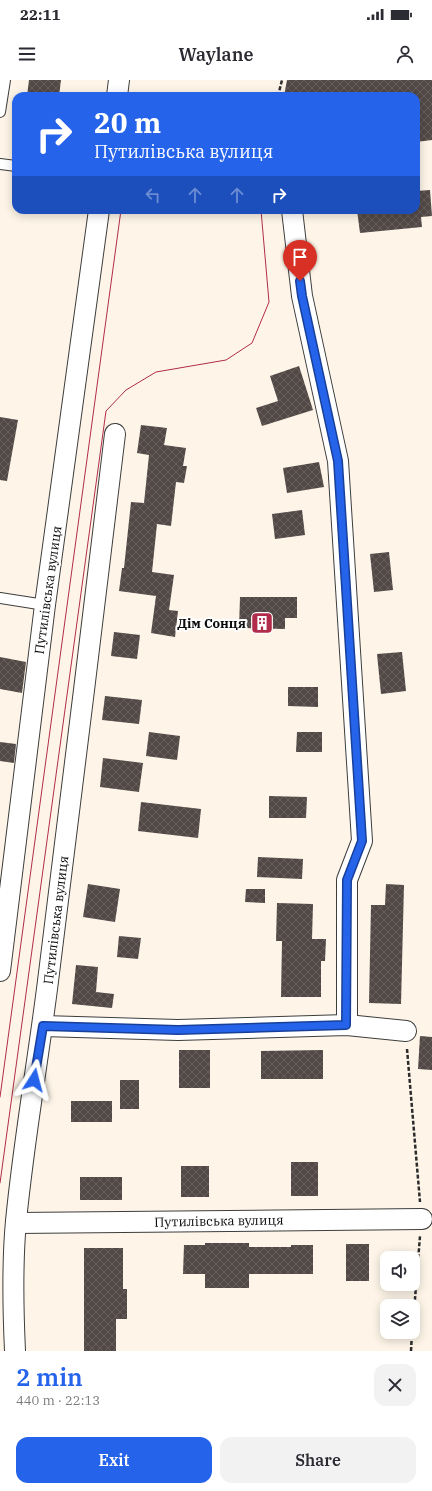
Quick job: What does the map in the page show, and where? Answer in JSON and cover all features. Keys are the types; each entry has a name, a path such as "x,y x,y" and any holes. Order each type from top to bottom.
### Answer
{"street":[{"path":"118,92 119,80"},
{"name":"Путилівська вулиця","path":"0,971 45,605 98,214"},
{"path":"292,214 302,296 338,461 362,841 347,880 346,1025"},
{"name":"Путилівська вулиця","path":"15,1351 13,1312 16,1223 28,1121 43,1026 71,807 115,434"},
{"path":"43,1026 178,1030 346,1025 406,1031"},
{"name":"Путилівська вулиця","path":"16,1223 422,1219"}],"lane":[{"path":"0,112 5,80"},
{"path":"0,164 12,166"},
{"path":"0,598 45,605"}],"path":[{"path":"279,92 282,80"},
{"path":"406,1031 422,1219 415,1299"},
{"path":"411,1351 412,1339"}],"building":[{"path":"29,80 61,80 60,92 28,92"},
{"path":"287,80 432,80 432,140 420,142 420,92 285,92"},
{"path":"430,190 432,216 421,217 422,227 360,233 358,214 420,214 420,191"},
{"path":"299,366 313,410 262,426 256,408 278,401 270,376"},
{"path":"0,417 18,420 7,481 0,480"},
{"path":"141,425 167,428 164,445 186,448 183,466 187,466 184,483 176,482 171,526 157,524 152,572 174,575 169,610 178,611 175,637 151,633 156,596 119,591 122,568 124,568 131,502 144,503 149,455 137,453"},
{"path":"319,462 324,487 287,493 283,468"},
{"path":"302,510 305,535 275,539 272,514"},
{"path":"389,552 393,590 374,592 370,554"},
{"name":"Дім Сонця","path":"240,597 297,597 297,618 285,618 285,629 239,628"},
{"path":"114,632 140,635 137,659 111,656"},
{"path":"402,652 406,691 381,694 377,654"},
{"path":"0,657 26,662 22,693 0,689"},
{"path":"288,687 318,687 318,707 288,706"},
{"path":"105,696 142,700 139,724 102,720"},
{"path":"149,732 180,736 177,760 146,756"},
{"path":"297,732 322,732 322,752 296,752"},
{"path":"0,742 16,744 14,763 0,761"},
{"path":"103,758 143,763 139,792 100,787"},
{"path":"269,796 307,797 306,818 269,818"},
{"path":"141,802 201,809 198,838 138,831"},
{"path":"258,857 303,859 302,879 257,877"},
{"path":"88,884 120,889 115,922 83,917"},
{"path":"386,884 404,885 401,1004 369,1003 371,905 385,905"},
{"path":"246,889 265,889 265,903 245,902"},
{"path":"277,903 313,904 312,939 326,939 325,961 321,961 321,997 281,997 282,941 276,941"},
{"path":"119,936 141,938 138,959 117,957"},
{"path":"76,965 98,967 96,992 114,994 112,1008 72,1004"},
{"path":"420,1036 432,1037 432,1070 418,1069"},
{"path":"179,1050 210,1050 210,1088 179,1088"},
{"path":"323,1050 323,1079 261,1079 261,1051"},
{"path":"120,1080 139,1080 139,1109 120,1109"},
{"path":"71,1101 112,1101 112,1122 71,1122"},
{"path":"291,1162 318,1162 318,1196 291,1196"},
{"path":"181,1166 209,1166 209,1197 181,1197"},
{"path":"80,1177 122,1177 122,1200 80,1200"},
{"path":"205,1243 249,1243 249,1247 291,1247 291,1245 313,1245 313,1274 249,1274 249,1288 205,1288 205,1274 183,1274 184,1245 205,1245"},
{"path":"346,1244 369,1244 369,1281 346,1281"},
{"path":"84,1248 123,1248 123,1289 127,1289 127,1319 116,1319 116,1351 84,1351"}],"tram line":[{"path":"0,1097 120,214"},
{"path":"0,1183 106,411 126,390 156,372 226,360 252,343 269,302 261,214"}],"place":[{"name":"Дім Сонця","path":"262,623"}],"route":[{"path":"34,1080 43,1026 178,1030 346,1025 347,880 362,841 338,461 300,281"}]}
